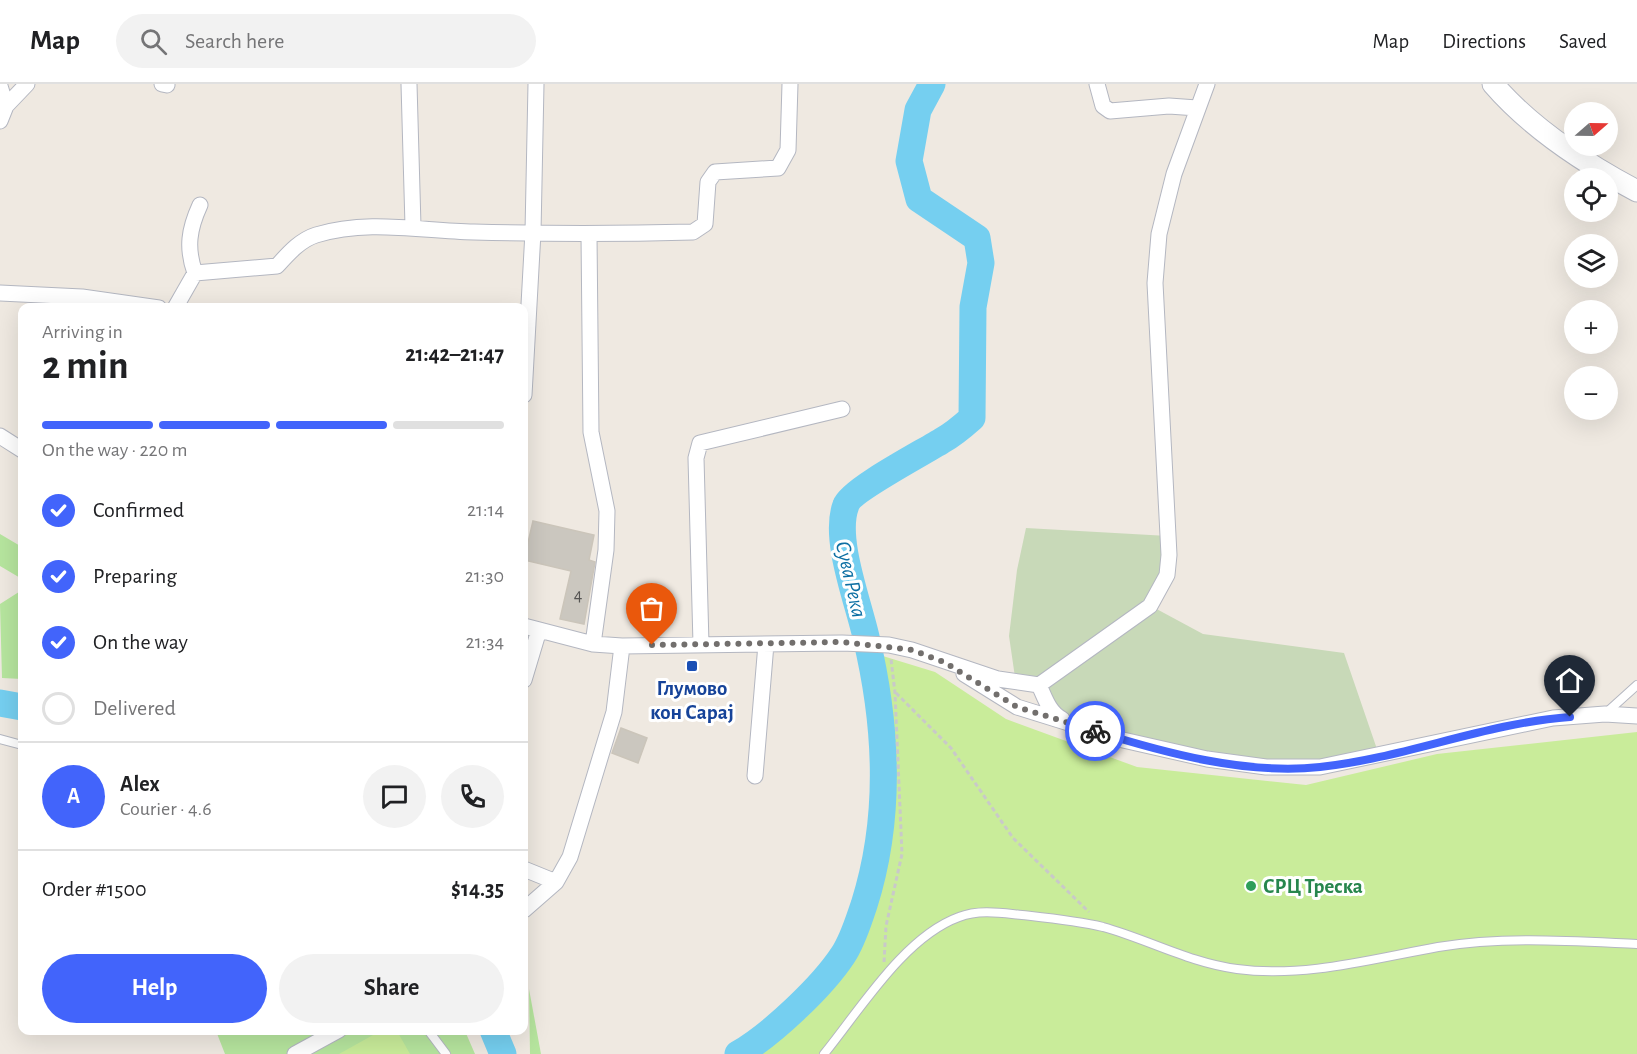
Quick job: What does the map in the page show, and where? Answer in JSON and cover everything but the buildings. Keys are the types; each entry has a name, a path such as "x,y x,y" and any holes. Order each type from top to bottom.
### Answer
{"main road":[{"path":"1496,88 1565,146 1637,191"}],"street":[{"path":"0,121 6,106 27,84"},
{"path":"162,84 167,85"},
{"path":"409,84 413,226"},
{"path":"528,323 533,232 536,84"},
{"path":"195,273 277,267 292,250 313,236 361,226 413,226 472,232 589,235 693,232 702,229 706,219 708,182 715,172 778,168 788,150 790,84"},
{"path":"1097,84 1103,106 1110,111 1169,106 1197,108"},
{"path":"528,627 593,644 622,646 843,642 889,645 912,650 1007,682 1040,685 1150,606 1167,575 1169,555 1155,283 1159,234 1174,174 1207,84"},
{"path":"1478,84 1496,88"},
{"path":"0,86 6,106"},
{"path":"195,273 188,255 190,227 200,205"},
{"path":"589,235 591,432 607,511 606,550 593,644"},
{"path":"178,303 195,273"},
{"path":"0,293 82,297 124,303"},
{"path":"701,644 696,458 700,443 842,409"},
{"path":"0,436 18,447"},
{"path":"528,667 539,630"},
{"path":"755,776 766,644"},
{"path":"528,906 556,882 570,857 614,712 622,646"},
{"path":"944,662 1017,707 1123,740 1207,759 1266,767 1320,767 1495,728 1553,718 1605,714 1637,716"},
{"path":"1040,685 1055,715 1068,723"},
{"path":"528,871 556,882"},
{"path":"295,1054 330,1035"}],"lane":[{"path":"1605,714 1637,685"},
{"path":"0,739 18,744"},
{"path":"824,1054 883,980 930,933 960,916 991,912 1102,927 1188,957 1234,969 1278,973 1336,967 1438,947 1489,941 1637,944"},
{"path":"432,1035 446,1054"}],"path":[{"path":"883,980 886,926 903,854 896,693 889,645"},
{"path":"896,693 951,748 1013,838 1078,900 1102,927"}],"green space":[{"path":"1026,528 1168,536 1169,555 1151,606 1203,634 1344,653 1379,755 1266,767 1068,723 1039,685 1016,684 1009,636 1017,570"},
{"path":"0,534 18,545 18,577 0,566"},
{"path":"18,593 18,679 2,678 0,604"},
{"name":"СРЦ Треска","path":"873,653 935,672 1006,719 1137,767 1306,785 1437,754 1637,732 1637,1054 728,1054 803,1010 853,930 876,842 877,721"},
{"path":"529,989 541,1054 530,1054"},
{"path":"218,1035 467,1035 475,1054 225,1054"},
{"path":"373,1035 399,1035 410,1054 339,1054"}],"waterway":[{"name":"Сува Река","path":"738,1054 780,1023 834,968 852,937 873,872 882,805 882,737 873,670 845,552 843,519 846,505 861,490 951,435 972,418 973,307 981,263 977,238 919,199 909,161 918,110 932,84"},
{"path":"0,703 18,706"},
{"path":"495,1035 503,1054"}],"way so far":[{"path":"652,645 843,642 889,645 912,650 944,662 1017,707 1095,731"}],"place":[{"name":"Глумово кон Сарај","path":"692,666"},
{"name":"СРЦ Треска","path":"1251,886"}],"route":[{"path":"1095,731 1123,740 1207,759 1266,767 1320,767 1495,728 1570,717"}]}
